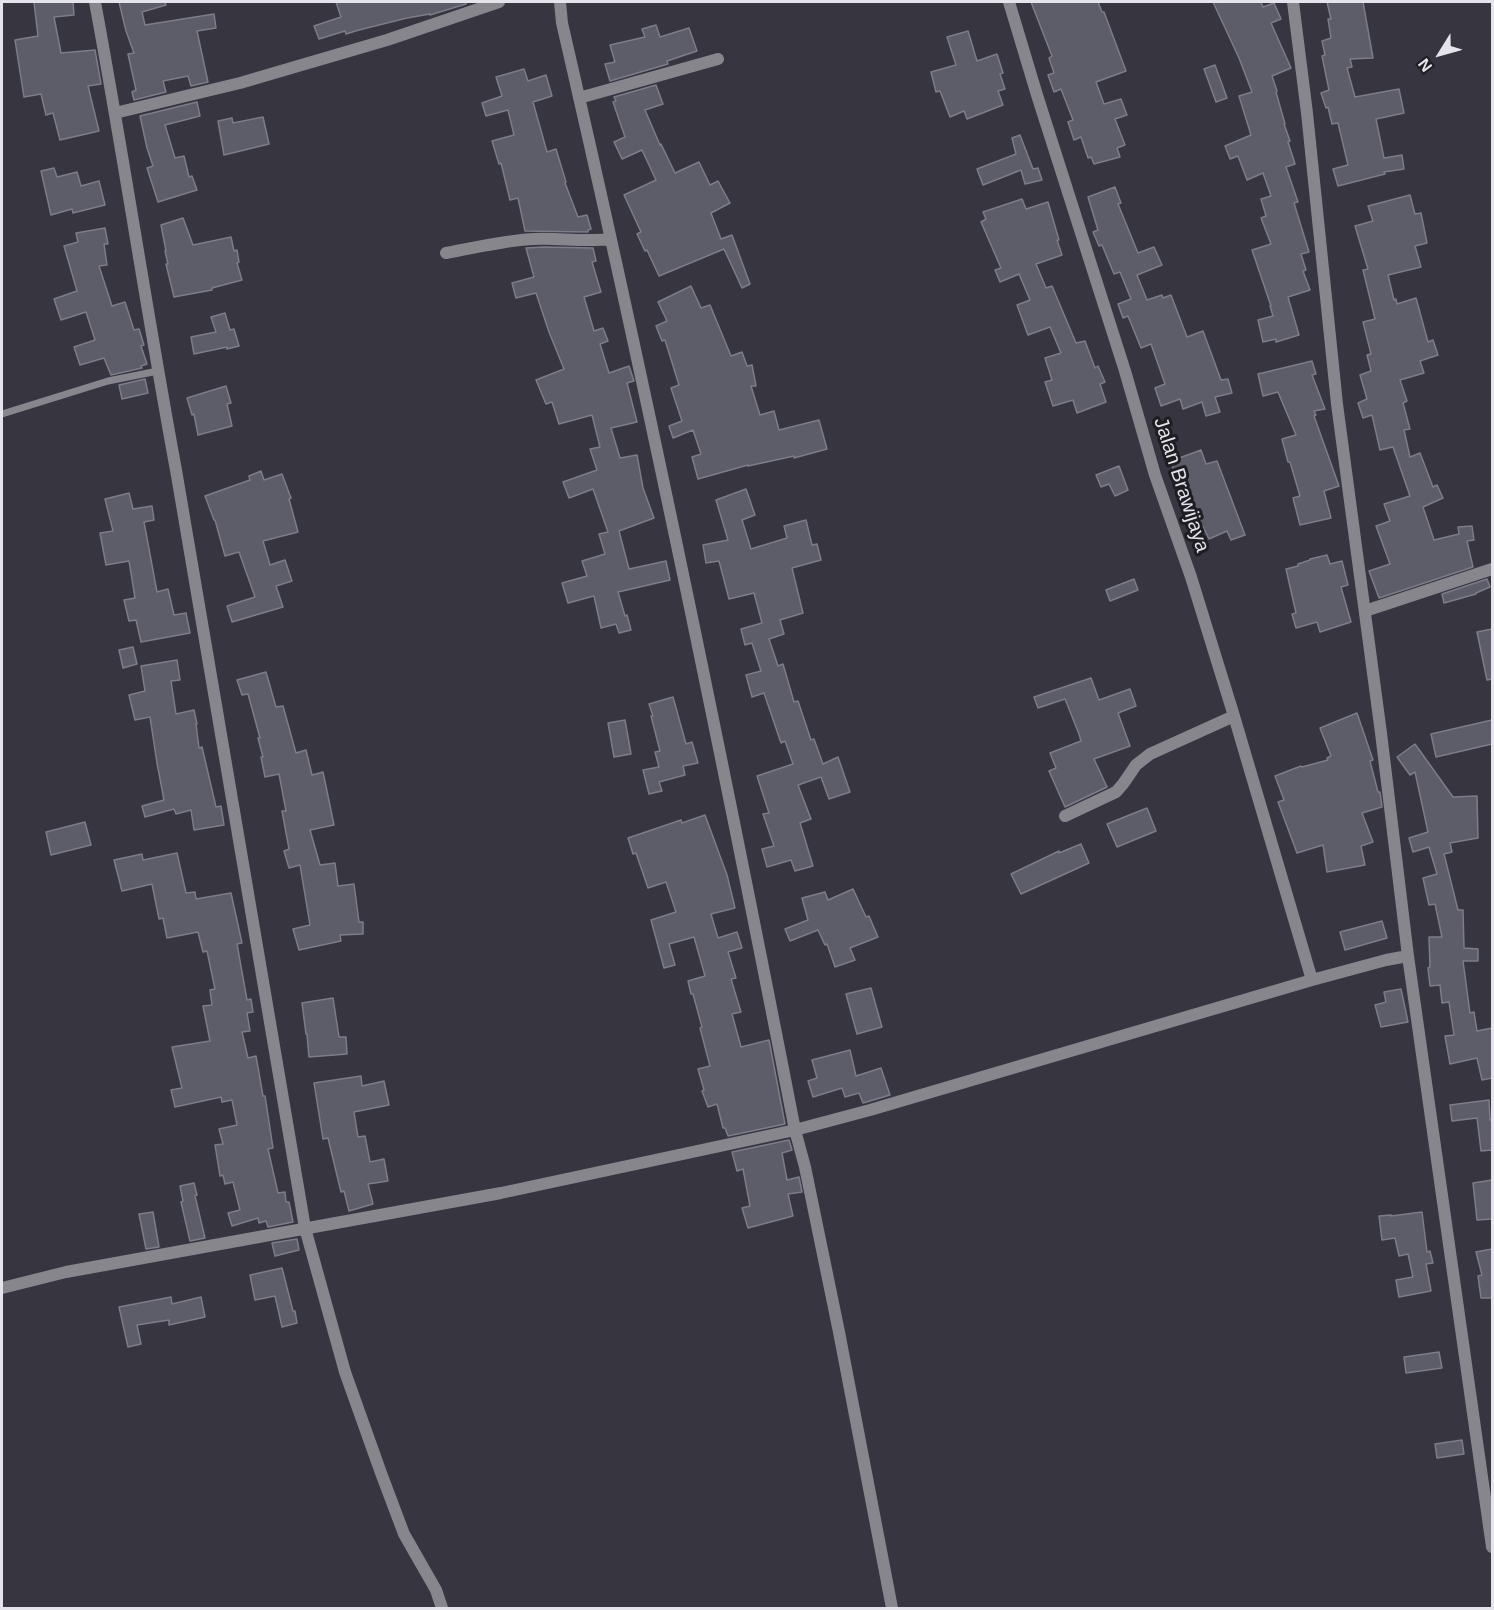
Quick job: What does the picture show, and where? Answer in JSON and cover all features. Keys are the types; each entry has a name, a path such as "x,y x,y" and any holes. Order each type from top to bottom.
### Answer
{"street":[{"path":"95,2 305,1228 345,1372 377,1462 405,1534 436,1590 442,1608"},
{"path":"115,113 251,80 387,40 499,2"},
{"path":"560,2 562,23 693,622 795,1130 805,1167 891,1608"},
{"name":"Jalan Brawijaya","path":"1009,2 1125,371 1155,475 1191,577 1312,981"},
{"path":"1293,2 1307,113 1337,404 1408,956 1492,1547"},
{"path":"579,98 718,59"},
{"path":"446,253 535,239 591,241 610,239"},
{"path":"1365,611 1492,569"},
{"path":"1065,816 1116,792 1136,765 1150,754 1234,716"},
{"path":"2,1288 66,1272 501,1193 795,1130 1312,981 1408,956"}],"lane":[{"path":"2,414 108,381 158,371"}],"building":[{"path":"34,2 73,2 74,15 54,17 61,53 95,50 101,84 88,86 99,131 60,140 53,113 46,115 41,94 24,97 15,40 38,36"},
{"path":"119,2 165,2 166,5 142,12 145,25 214,14 216,28 197,31 208,82 191,86 188,76 163,81 166,92 134,100 132,92 136,90 128,54 134,53"},
{"path":"336,2 466,2 466,4 430,15 407,18 346,34 345,31 319,39 314,26 341,17"},
{"path":"1031,2 1098,2 1104,12 1126,71 1096,82 1104,104 1121,99 1127,115 1115,119 1125,145 1117,148 1120,157 1094,164 1091,157 1088,158 1081,137 1074,140 1068,122 1073,120 1061,89 1054,92 1048,75 1054,73 1049,58 1052,56"},
{"path":"1213,2 1261,2 1263,7 1274,3 1281,19 1271,23 1291,68 1272,76 1295,164 1286,167 1298,202 1294,203 1309,252 1301,254 1306,270 1303,271 1310,290 1288,297 1299,335 1276,342 1276,339 1263,342 1258,320 1273,316 1252,250 1271,244 1261,218 1266,216 1261,199 1271,196 1263,173 1247,180 1238,156 1230,159 1225,146 1251,135 1239,96 1252,92"},
{"path":"1327,2 1363,2 1373,58 1350,59 1352,67 1347,68 1355,97 1399,89 1404,113 1376,119 1384,158 1402,155 1404,169 1384,172 1385,174 1338,186 1333,169 1348,165 1338,123 1332,124 1328,107 1326,108 1321,93 1329,90 1322,56 1325,55 1322,41 1331,38 1328,19 1331,19"},
{"path":"656,25 660,37 689,28 697,51 667,61 668,64 610,81 605,64 615,62 610,45 645,37 642,29"},
{"path":"968,31 977,61 997,54 1005,89 998,91 1003,105 967,119 964,111 950,117 940,91 936,92 931,72 956,65 947,37"},
{"path":"1215,65 1227,98 1216,102 1204,69"},
{"path":"524,69 528,81 546,75 552,96 533,102 547,152 556,149 565,183 578,217 587,215 591,229 588,232 525,231 518,198 510,200 501,163 499,164 492,141 514,135 508,110 486,116 482,103 502,96 496,77"},
{"path":"656,85 663,104 645,110 675,173 699,162 710,185 718,181 730,203 711,213 721,239 732,235 750,284 742,288 724,249 659,276 637,234 641,232 624,195 656,180 642,150 622,159 614,142 625,137 613,102 616,101 614,97"},
{"path":"197,102 200,116 165,125 175,158 184,156 189,177 192,176 197,190 158,202 147,168 153,166 140,116"},
{"path":"263,117 269,144 224,155 218,121 232,118 233,123"},
{"path":"1020,135 1033,169 1038,168 1042,180 1025,184 1021,170 983,185 977,169 1016,154 1012,138"},
{"path":"54,168 57,177 77,172 81,186 99,181 105,205 73,213 72,209 51,215 41,171"},
{"path":"1115,187 1121,203 1118,204 1138,253 1154,247 1162,265 1137,275 1147,300 1162,295 1163,298 1171,295 1187,337 1203,331 1221,380 1228,379 1232,393 1215,397 1220,412 1206,416 1202,402 1183,409 1180,399 1161,406 1155,388 1165,384 1151,344 1141,348 1128,316 1123,318 1118,304 1131,299 1120,272 1114,274 1102,245 1099,246 1093,232 1098,230 1088,197"},
{"path":"1410,195 1415,214 1421,213 1427,243 1415,246 1421,267 1388,275 1397,304 1416,298 1428,342 1433,340 1438,355 1420,361 1424,373 1400,380 1407,401 1403,403 1410,429 1404,430 1410,457 1420,453 1433,487 1437,485 1443,498 1423,507 1434,540 1459,534 1458,527 1472,526 1474,540 1467,541 1473,567 1379,598 1369,571 1390,564 1376,526 1390,521 1384,504 1410,496 1393,447 1380,450 1372,415 1363,418 1358,403 1367,399 1360,375 1371,371 1367,355 1371,354 1363,322 1375,319 1363,270 1368,269 1355,226 1373,221 1368,206"},
{"path":"1022,199 1026,209 1048,202 1062,255 1036,264 1046,288 1052,286 1076,343 1085,341 1095,368 1098,366 1105,382 1100,384 1106,402 1077,413 1073,400 1053,406 1045,382 1052,380 1045,358 1061,353 1050,327 1028,335 1017,305 1030,300 1019,274 1000,282 995,270 1001,268 981,222 986,219 983,212"},
{"path":"183,218 193,245 231,237 234,251 237,250 239,262 237,263 242,280 212,288 212,290 174,297 166,264 168,264 161,225"},
{"path":"105,228 108,244 104,244 107,265 99,266 112,306 125,302 134,330 139,329 144,345 141,346 147,364 141,366 142,368 111,375 104,358 80,365 74,347 95,340 86,312 61,320 54,299 77,291 64,246 78,242 76,233"},
{"path":"526,248 593,248 596,261 592,262 601,292 584,297 594,331 603,328 608,341 600,344 609,373 629,366 634,381 627,383 637,422 611,428 620,458 637,455 643,488 654,518 619,531 629,569 666,561 670,580 618,592 631,630 619,633 616,624 601,628 594,596 568,603 562,583 587,576 582,561 605,554 599,534 608,532 593,489 569,498 563,482 597,470 590,449 600,447 592,415 559,424 552,402 546,404 536,380 564,369 536,293 516,298 512,283 534,277"},
{"path":"691,286 701,308 710,305 731,356 742,352 747,366 752,365 756,386 751,386 760,415 774,411 779,430 819,420 827,449 794,458 794,456 748,465 698,479 692,457 701,454 693,430 673,438 669,426 682,421 671,388 679,385 665,340 662,341 656,326 667,321 658,302"},
{"path":"225,313 230,330 234,329 239,346 194,354 191,337 216,332 211,317"},
{"path":"1312,361 1316,374 1312,375 1325,409 1314,411 1316,415 1314,416 1339,486 1324,491 1331,518 1300,525 1293,498 1300,496 1282,439 1296,435 1278,392 1263,396 1258,374"},
{"path":"145,379 148,393 122,399 119,385"},
{"path":"226,386 231,403 227,404 232,426 198,435 194,414 192,415 187,398"},
{"path":"1201,450 1206,464 1217,461 1245,535 1231,540 1227,531 1209,539 1196,513 1186,517 1178,498 1181,497 1171,461"},
{"path":"1119,466 1128,490 1115,496 1109,484 1101,487 1096,475"},
{"path":"261,471 264,480 282,474 291,498 289,499 298,532 263,541 270,565 285,560 292,581 276,586 283,607 232,622 227,606 255,597 239,552 225,556 215,520 205,496 250,480 249,476"},
{"path":"746,489 755,515 742,520 751,549 787,538 784,526 806,520 812,545 817,544 821,560 792,568 803,613 780,620 784,634 769,639 778,666 783,664 794,702 798,701 811,740 814,739 823,764 838,757 850,792 829,799 821,777 798,785 811,819 800,823 813,866 795,871 791,860 767,867 762,849 774,846 763,814 769,813 757,776 793,764 785,741 781,743 764,693 752,697 746,675 761,671 752,643 745,645 741,629 762,623 754,593 729,599 719,561 706,563 703,545 728,540 716,500"},
{"path":"129,493 133,509 152,506 154,520 144,522 157,592 168,589 174,615 186,613 190,633 141,642 136,620 129,621 124,600 135,598 129,561 106,565 100,533 113,531 105,499"},
{"path":"1327,555 1330,564 1342,561 1348,585 1341,587 1351,622 1320,632 1317,622 1296,628 1292,614 1296,613 1286,569"},
{"path":"1134,579 1138,590 1110,601 1106,590"},
{"path":"1487,579 1490,587 1476,594 1444,603 1442,594"},
{"path":"1492,629 1492,679 1487,680 1477,632"},
{"path":"133,647 137,664 123,668 119,650"},
{"path":"177,660 180,680 171,681 176,714 194,710 199,748 202,747 216,807 221,806 224,825 194,830 191,810 176,814 174,809 145,817 142,806 164,800 150,717 135,720 129,695 145,691 141,666"},
{"path":"266,672 276,707 283,706 296,753 306,750 312,775 323,772 334,825 310,830 320,865 335,863 338,886 354,884 359,922 363,922 363,934 340,935 341,941 299,950 293,929 310,925 300,865 289,868 284,851 289,849 282,811 286,811 279,774 265,777 258,738 260,738 248,694 242,695 237,680"},
{"path":"1091,678 1099,700 1130,689 1136,706 1118,713 1130,746 1094,759 1107,787 1065,807 1049,771 1056,768 1050,753 1081,741 1065,699 1038,708 1034,697"},
{"path":"673,697 686,744 692,742 698,763 683,766 685,775 659,782 662,791 649,794 643,770 659,767 655,752 660,751 649,704"},
{"path":"1357,713 1373,760 1370,761 1378,792 1380,792 1382,807 1362,813 1373,842 1361,846 1365,865 1327,872 1323,845 1297,853 1278,802 1284,800 1275,776 1301,766 1328,760 1327,758 1331,756 1320,728"},
{"path":"625,720 631,754 614,757 608,723"},
{"path":"1492,720 1492,744 1436,757 1431,734"},
{"path":"1415,744 1453,797 1477,796 1478,838 1450,843 1452,852 1444,854 1458,910 1463,910 1464,948 1478,949 1478,961 1463,961 1470,1013 1474,1012 1477,1031 1492,1028 1492,1078 1482,1080 1477,1058 1450,1064 1445,1036 1454,1035 1449,1002 1442,1003 1440,985 1430,986 1429,937 1442,937 1435,904 1429,905 1423,878 1437,874 1429,847 1413,852 1409,838 1428,832 1415,772 1410,775 1397,757"},
{"path":"1147,808 1156,831 1117,847 1107,824"},
{"path":"705,815 727,875 735,908 711,914 718,938 737,932 742,948 728,952 736,978 731,979 741,1012 732,1014 741,1047 769,1040 785,1124 728,1136 723,1128 717,1104 708,1107 698,1069 710,1066 700,1028 702,1027 688,981 705,976 694,937 669,944 675,965 664,968 651,920 676,912 666,882 648,888 636,853 633,854 628,838 681,820 682,823"},
{"path":"85,822 91,845 51,855 46,832"},
{"path":"1081,844 1089,863 1021,894 1011,874 1059,851 1059,853"},
{"path":"177,853 186,893 195,892 196,899 231,893 242,943 237,944 247,1000 251,999 253,1012 247,1013 250,1031 242,1032 248,1058 256,1056 273,1148 268,1149 278,1193 285,1192 293,1222 268,1227 266,1221 259,1223 258,1218 232,1226 228,1213 240,1210 233,1182 225,1184 223,1175 220,1176 215,1145 223,1144 219,1129 237,1125 232,1100 222,1102 221,1097 175,1107 171,1090 182,1088 172,1047 210,1041 203,1006 212,1005 210,990 215,989 207,951 203,952 198,932 167,938 163,918 159,919 152,884 122,891 114,860 142,854 143,860"},
{"path":"853,889 878,937 850,948 855,960 835,967 827,944 825,945 818,930 790,941 785,929 808,920 802,898 825,892 828,900"},
{"path":"1382,921 1387,938 1345,950 1340,932"},
{"path":"871,988 882,1027 857,1034 846,994"},
{"path":"1401,989 1408,1022 1381,1027 1375,1005 1386,1002 1384,992"},
{"path":"333,998 339,1037 346,1037 347,1054 309,1057 302,1003"},
{"path":"850,1050 856,1076 881,1068 890,1095 863,1103 859,1093 845,1097 842,1088 813,1097 808,1081 817,1078 812,1060"},
{"path":"361,1076 362,1086 384,1081 389,1105 354,1112 358,1137 365,1136 370,1162 384,1159 388,1181 368,1184 373,1204 349,1211 344,1191 341,1192 328,1138 323,1139 314,1083"},
{"path":"1489,1100 1490,1120 1492,1119 1492,1150 1481,1151 1477,1118 1452,1121 1450,1105"},
{"path":"789,1140 792,1150 782,1153 787,1180 799,1177 802,1192 788,1194 793,1216 748,1228 742,1208 750,1206 743,1169 737,1171 732,1152"},
{"path":"1492,1180 1492,1219 1477,1220 1473,1183"},
{"path":"194,1183 205,1238 190,1241 181,1202 183,1201 180,1186"},
{"path":"153,1212 159,1247 146,1249 139,1214"},
{"path":"1422,1212 1427,1252 1430,1251 1433,1263 1426,1264 1431,1291 1399,1297 1396,1280 1413,1277 1408,1254 1399,1256 1395,1238 1382,1240 1379,1216"},
{"path":"297,1239 299,1250 275,1256 272,1243"},
{"path":"1492,1249 1492,1298 1481,1298 1478,1276 1482,1275 1476,1252"},
{"path":"282,1268 297,1323 282,1327 275,1296 255,1300 250,1275"},
{"path":"171,1297 172,1304 201,1297 205,1317 169,1325 169,1320 137,1325 141,1344 128,1347 119,1307"},
{"path":"1439,1352 1442,1368 1406,1373 1404,1357"},
{"path":"1462,1440 1464,1454 1437,1458 1435,1444"}]}
